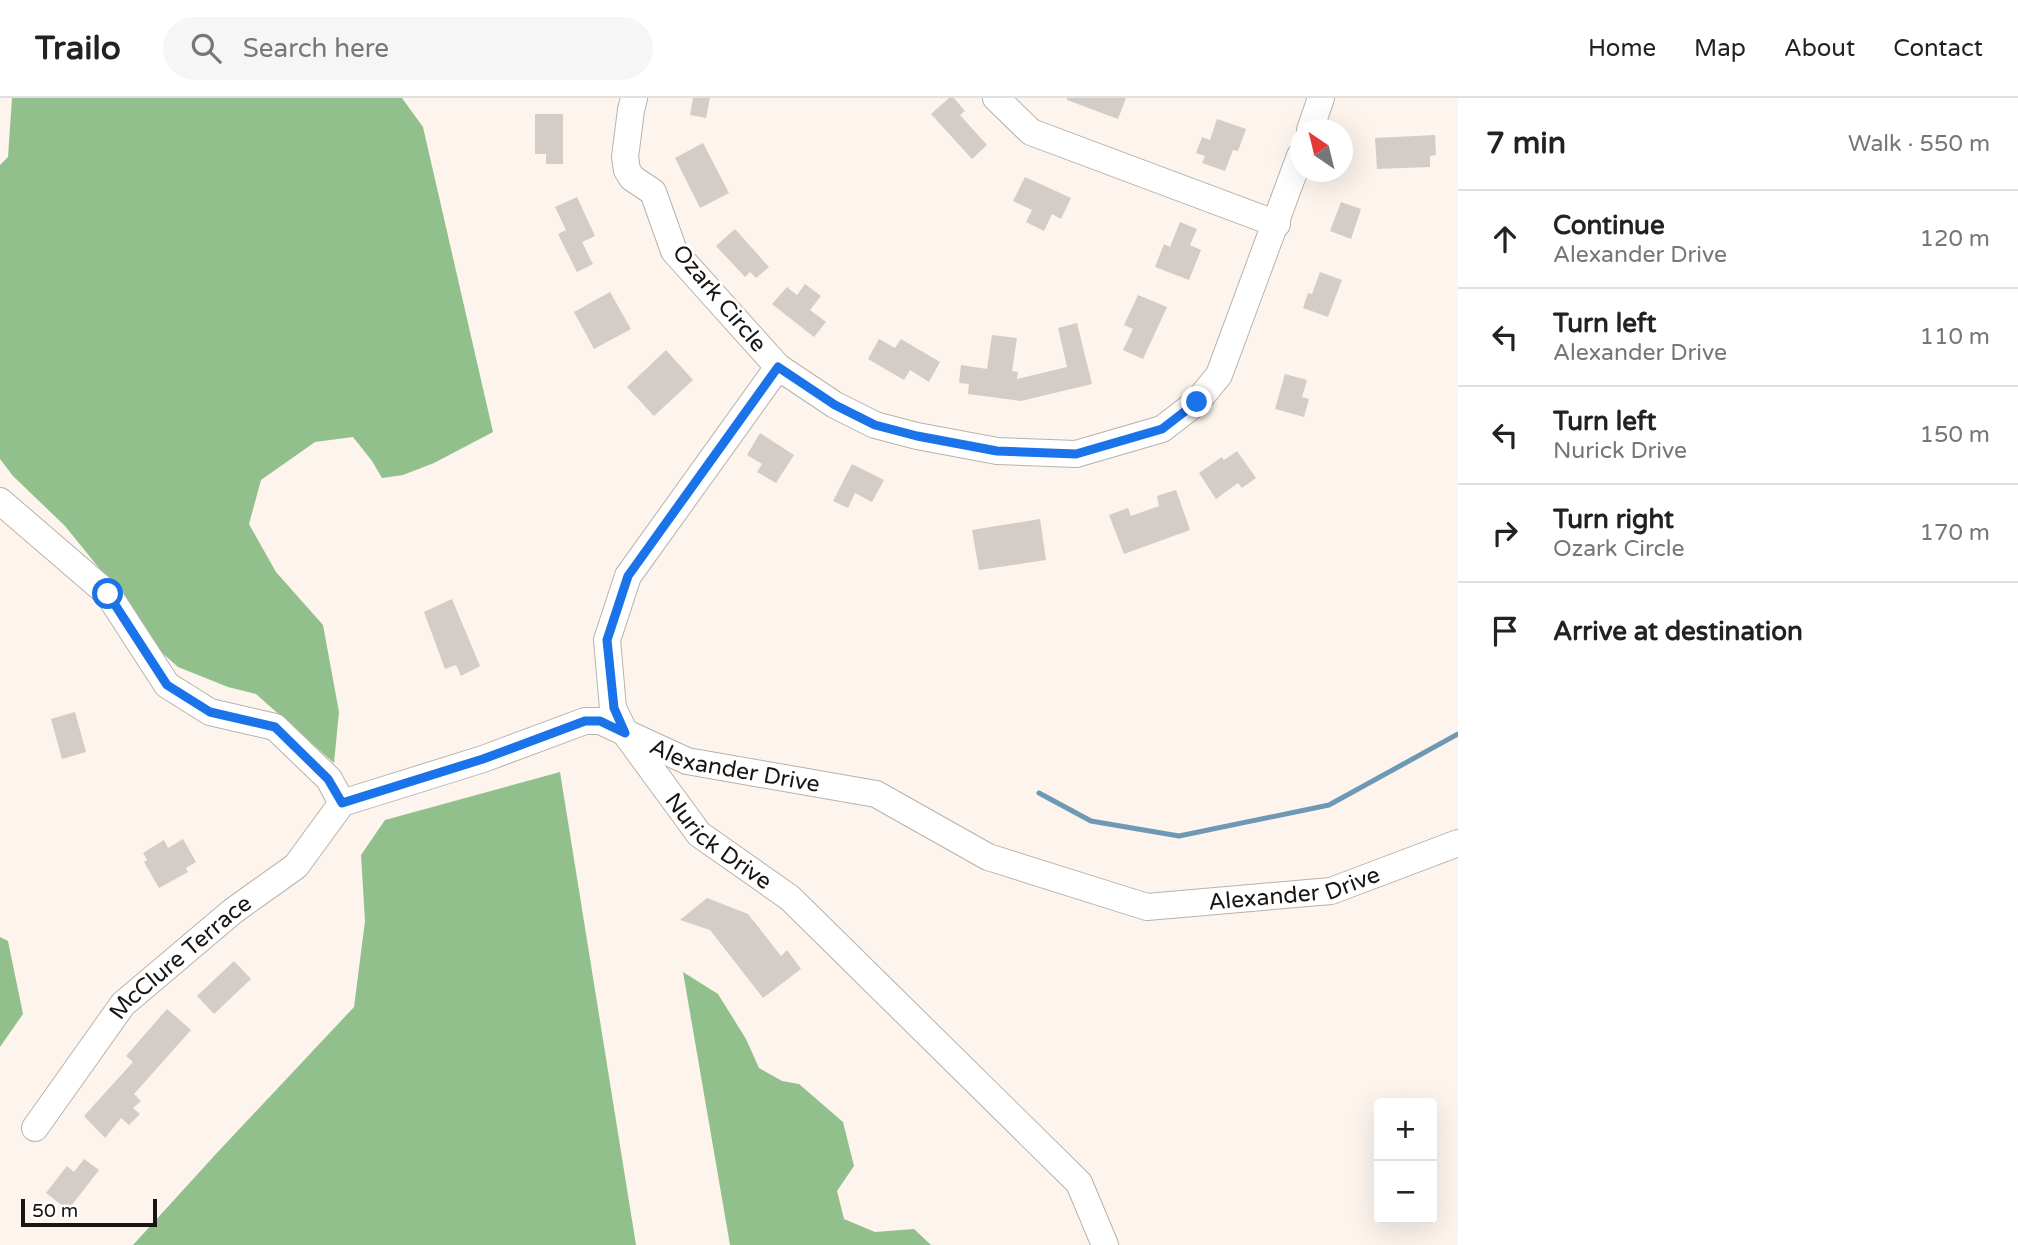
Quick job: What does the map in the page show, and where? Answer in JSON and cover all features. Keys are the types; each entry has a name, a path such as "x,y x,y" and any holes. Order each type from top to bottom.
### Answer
{"street":[{"name":"Ozark Circle","path":"634,98 625,157 627,170 632,178 653,192 674,251 778,367 835,405 875,425 997,451 1076,454 1162,429 1197,402 1219,375 1291,182"},
{"path":"996,98 1031,132 1277,224"},
{"path":"1314,119 1321,98"},
{"name":"Nurick Drive","path":"778,367 628,576 607,640 614,708 625,733 699,834 790,898 1079,1183 1105,1245"},
{"path":"0,500 108,594 167,685 210,712 275,727 328,779 342,803"},
{"name":"Alexander Drive","path":"342,803 483,759 585,721 600,721 688,761 876,793 988,857 1147,907 1331,891 1458,843"},
{"name":"McClure Terrace","path":"35,1128 123,1004 233,911 296,866 342,803"}],"green space":[{"path":"12,98 402,98 423,127 493,432 434,463 403,475 382,478 353,437 315,442 261,480 249,524 276,572 323,625 339,712 334,763 256,694 228,687 178,667 142,635 112,584 65,526 13,476 0,459 0,165 8,157"},
{"path":"560,772 636,1245 133,1245 354,1007 365,921 361,855 385,820"},
{"path":"0,937 8,941 23,1014 0,1047"},
{"path":"683,972 718,994 746,1039 759,1068 782,1081 799,1084 843,1122 854,1166 837,1191 844,1219 875,1232 914,1229 931,1245 730,1245"}],"building":[{"path":"693,98 710,98 706,118 690,115"},
{"path":"949,98 954,98 965,111 960,115 987,145 972,159 931,114"},
{"path":"1067,98 1126,98 1118,119"},
{"path":"535,114 563,114 563,164 546,164 546,154 535,154"},
{"path":"1217,119 1246,129 1238,151 1233,150 1225,171 1202,163 1205,156 1196,153 1202,137 1210,140"},
{"path":"1435,135 1436,155 1430,156 1430,167 1377,169 1375,138"},
{"path":"703,143 729,193 700,208 675,158"},
{"path":"1025,177 1071,198 1061,219 1052,214 1044,231 1026,222 1032,210 1013,201"},
{"path":"577,197 595,236 582,242 593,264 577,272 558,234 566,230 555,207"},
{"path":"1341,202 1361,209 1351,239 1330,231"},
{"path":"1180,222 1197,229 1190,245 1201,250 1189,280 1155,267 1164,244 1170,247"},
{"path":"735,229 769,267 756,278 750,272 745,277 716,246"},
{"path":"1320,272 1342,280 1328,317 1303,308 1308,293 1312,294"},
{"path":"805,284 821,296 810,310 826,322 814,337 772,304 787,287 797,295"},
{"path":"610,292 631,329 594,349 574,312"},
{"path":"1138,295 1167,307 1143,359 1123,350 1133,329 1124,325"},
{"path":"1077,323 1092,384 1021,401 968,394 969,384 959,383 961,365 987,369 992,335 1017,338 1012,371 1018,372 1017,379 1067,367 1058,328"},
{"path":"879,339 895,348 901,339 940,362 929,382 910,370 904,380 868,359"},
{"path":"666,350 693,380 654,416 627,387"},
{"path":"1285,374 1307,380 1302,397 1309,399 1304,417 1275,409"},
{"path":"760,433 794,455 776,483 757,472 762,464 747,455"},
{"path":"1237,451 1256,478 1242,488 1238,483 1216,499 1199,473 1222,457 1224,460"},
{"path":"852,464 884,480 872,502 855,493 848,508 833,501"},
{"path":"1176,490 1190,530 1124,554 1109,515 1128,508 1131,516 1159,506 1157,496"},
{"path":"1040,519 1046,560 979,570 972,530"},
{"path":"452,599 480,666 461,676 456,665 445,669 424,612"},
{"path":"75,712 86,752 62,759 51,719"},
{"path":"183,839 196,862 186,868 188,872 159,888 144,862 147,860 143,853 164,840 168,848"},
{"path":"707,898 748,914 781,956 787,950 801,969 763,998 710,930 680,920"},
{"path":"234,961 251,979 214,1014 197,996"},
{"path":"167,1009 191,1030 134,1094 141,1101 133,1108 140,1114 129,1125 121,1118 105,1138 84,1116 133,1062 126,1056"},
{"path":"84,1159 99,1170 68,1210 46,1193 67,1166 74,1172"}],"waterway":[{"path":"1039,793 1091,821 1179,836 1329,805 1458,734"}],"route":[{"path":"108,594 167,685 210,712 275,727 328,779 342,803 483,759 585,721 600,721 625,733 614,708 607,640 628,576 778,367 835,405 875,425 997,451 1076,454 1162,429 1197,402"}]}
